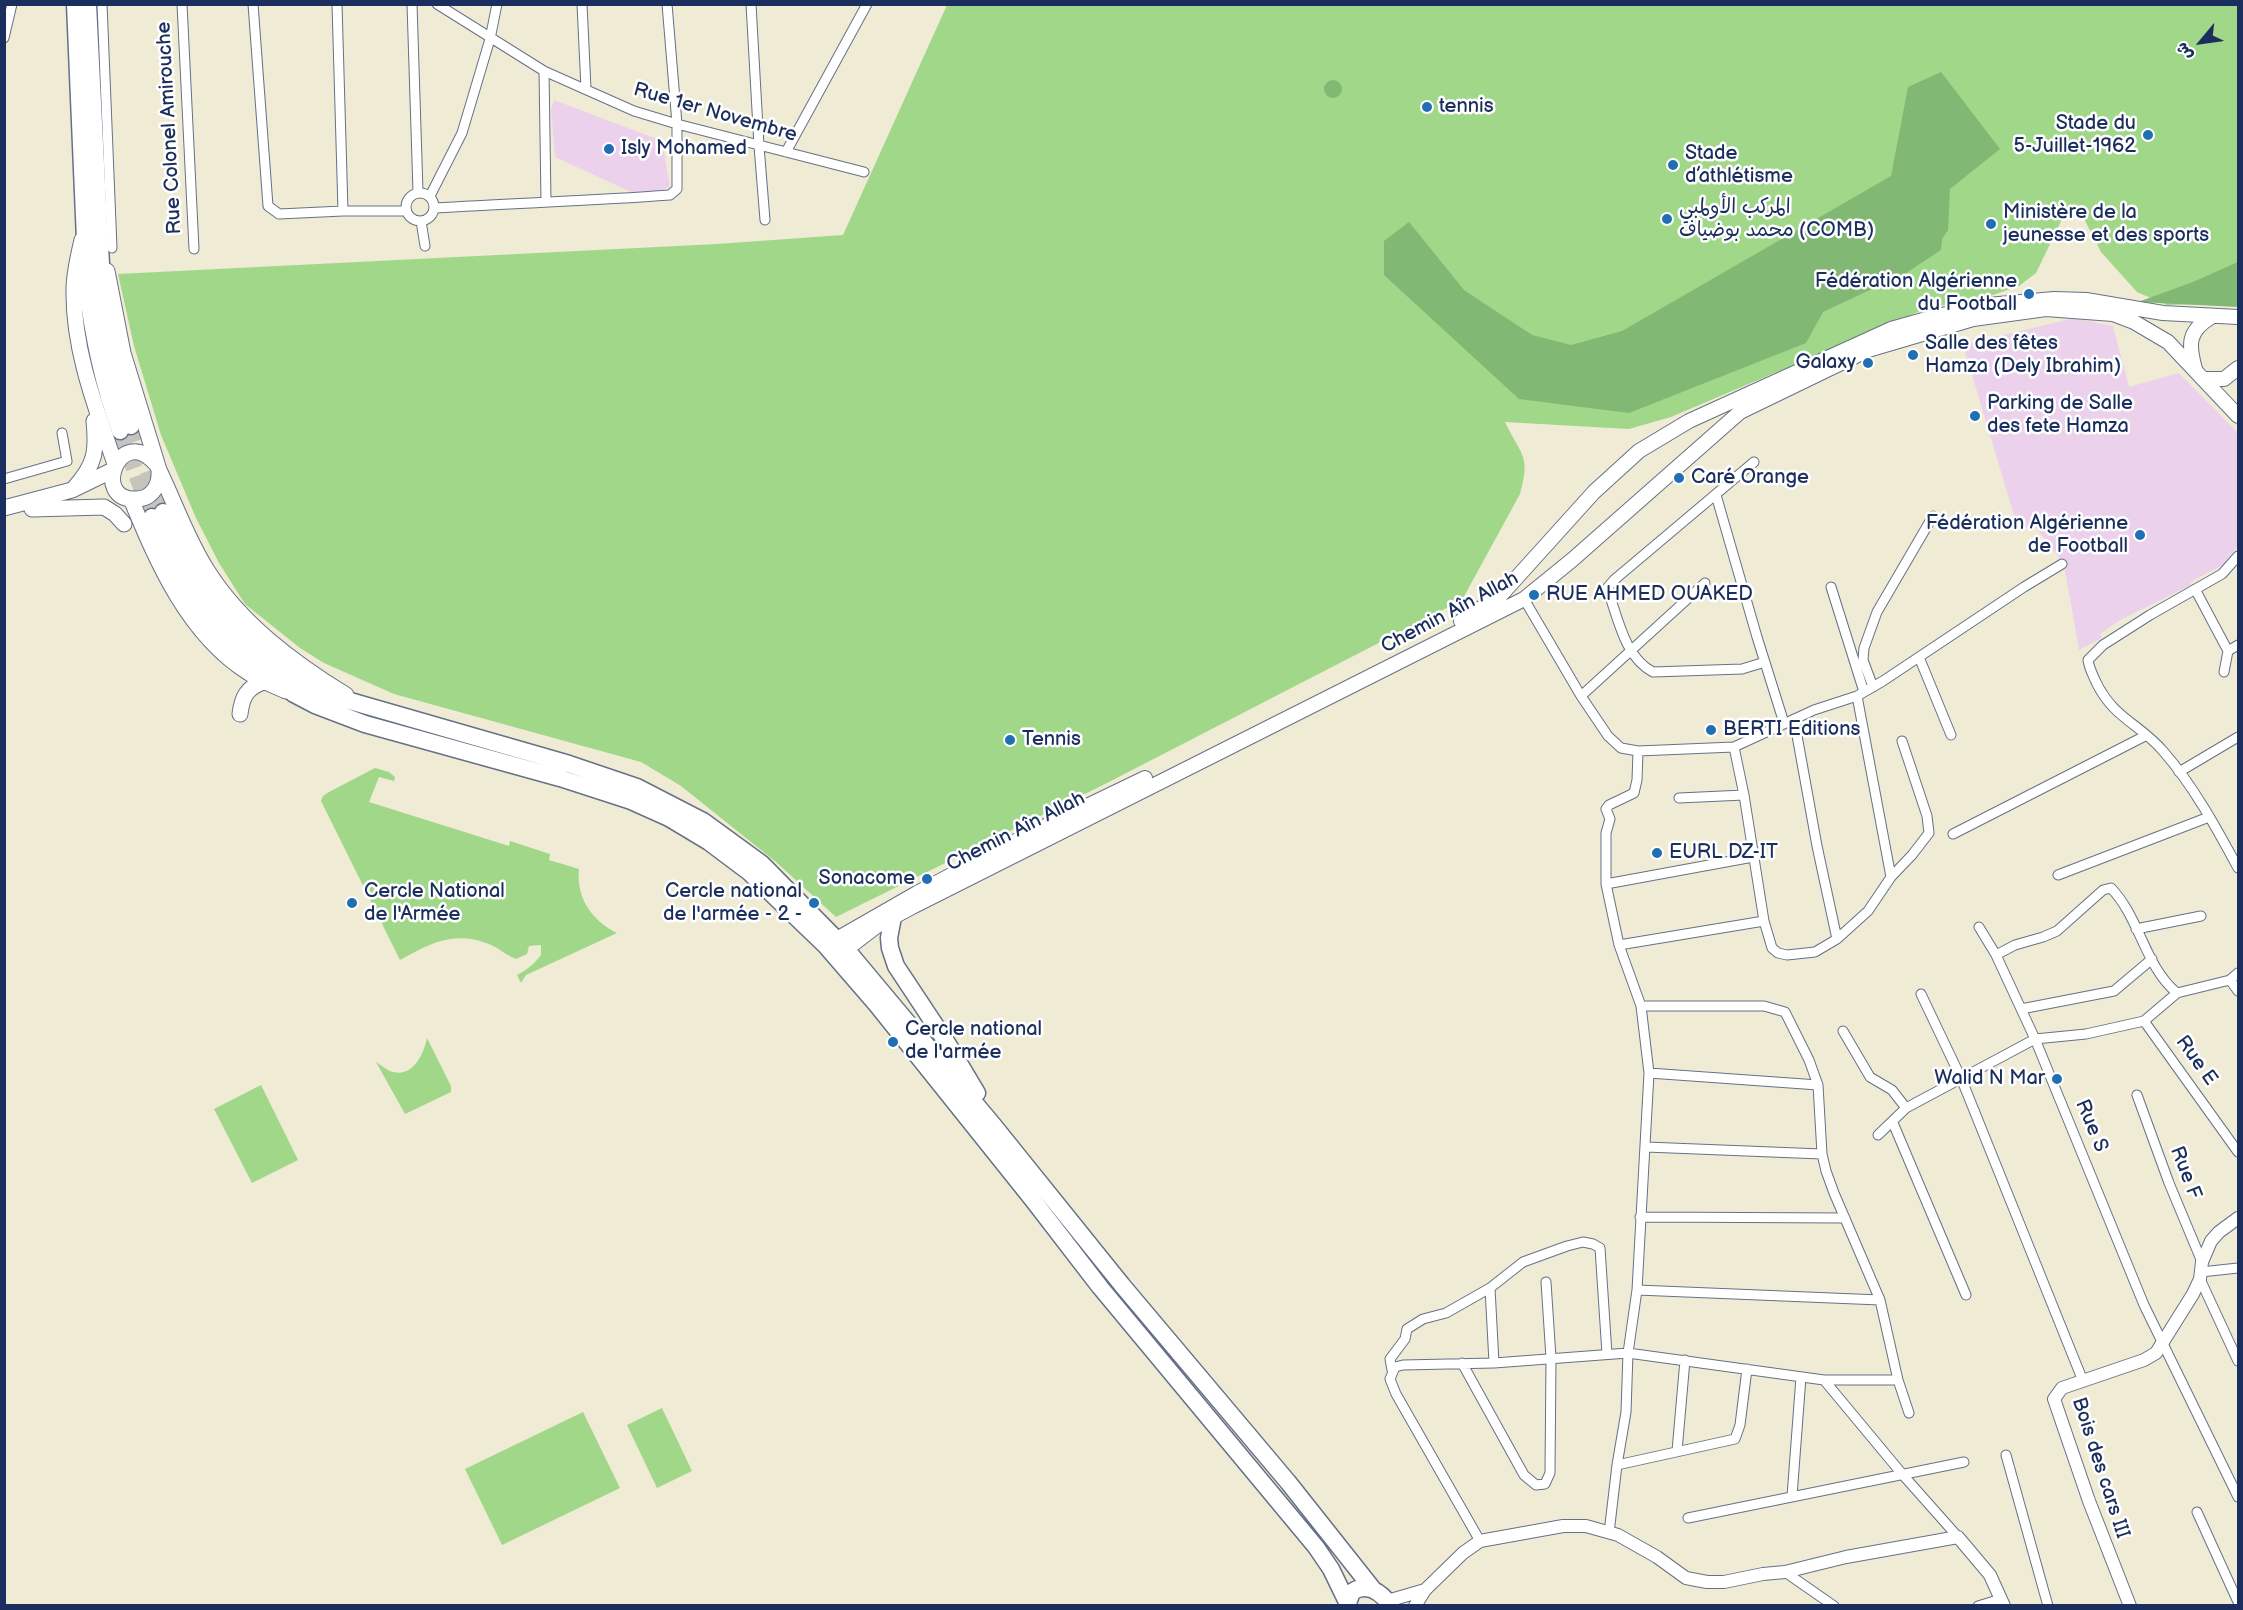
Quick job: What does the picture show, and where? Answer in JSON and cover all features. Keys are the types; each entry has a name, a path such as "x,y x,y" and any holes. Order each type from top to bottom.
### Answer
{"highway":[{"path":"75,4 91,233 126,428"},
{"path":"88,4 91,233"},
{"path":"1347,1604 1331,1569 1317,1547 1100,1287 898,1031 836,948 749,872 709,842 659,814 631,801 560,778 365,724 315,705 294,694 242,652 211,620 178,572 158,515 206,591 234,626 269,658 307,683 329,694 364,706 569,764 637,787 703,821 762,864 994,1126 1122,1286 1288,1482 1372,1588 1389,1603"},
{"path":"893,917 889,938 896,966 954,1053 994,1126"},
{"path":"1347,1604 1349,1594 1353,1590 1372,1588"}],"main road":[{"path":"4,508 72,490 114,467 126,454 139,452 146,454 157,467 158,485 153,492 139,499 131,499 116,489 112,476 114,467 91,392 76,324 74,290 91,233"},
{"path":"91,233 157,467 194,548 230,602 252,625 317,677 364,706"},
{"name":"Chemin Aîn Allah","path":"836,948 1145,788 1524,599 1572,560 1740,412 1868,350 1973,319 2086,300 2163,314 2238,317"},
{"name":"Chemin Aîn Allah","path":"836,948 917,893 1031,833 1348,680 1471,616 1501,595 1609,478 1640,452 1689,421 1891,330 1936,316 1988,305 2054,304 2113,314 2134,322 2168,342 2221,397"},
{"path":"2195,369 2191,355 2191,340 2195,329 2211,317"},
{"path":"2238,368 2224,379 2221,388 2221,397 2238,416"},
{"path":"2205,380 2224,379"},
{"path":"72,490 88,471 94,457 96,438 91,392"},
{"path":"1689,421 1706,440"},
{"path":"4,518 69,496 116,489"},
{"path":"131,499 159,561 194,620 207,637 230,660 264,682 294,694"},
{"path":"29,509 105,507 124,524"},
{"path":"1514,582 1524,599"},
{"path":"240,714 247,690 264,682"}],"street":[{"path":"4,38 12,4"},
{"path":"102,4 112,248"},
{"name":"Rue Colonel Amirouche","path":"182,4 194,249"},
{"path":"254,4 267,202 271,210 279,214 405,211 411,218 421,222 428,219 435,208 430,196 418,192 411,195 405,211"},
{"path":"337,4 343,211"},
{"path":"412,4 418,192"},
{"name":"Rue 1er Novembre","path":"436,4 544,71 634,111 864,172"},
{"path":"430,196 462,133 490,39 497,4"},
{"path":"582,4 586,89"},
{"path":"435,208 546,201 573,202 674,193 677,189 677,124 667,4"},
{"path":"751,4 765,220"},
{"path":"786,152 867,4"},
{"path":"544,71 546,201"},
{"path":"421,222 425,246"},
{"path":"4,479 68,461 62,433"},
{"path":"1754,462 1614,580 1608,588 1631,652 1643,667 1653,672 1742,669 1765,662"},
{"path":"1716,495 1784,723"},
{"path":"1891,877 1865,692 1864,648 1877,612 1933,516"},
{"path":"2238,556 2222,574 2103,645 2088,660 2104,699 2116,712 2163,750 2210,817 2238,868"},
{"path":"1524,599 1581,696 1612,741 1626,750 1638,751 1734,747 1814,710 1865,692 2062,564"},
{"path":"1581,696 1705,583"},
{"path":"1831,587 1865,692"},
{"path":"2195,589 2228,651 2224,672"},
{"path":"2228,651 2238,645"},
{"path":"1919,657 1951,735"},
{"path":"1794,719 1837,939"},
{"path":"1953,834 2145,736"},
{"path":"2178,772 2238,737"},
{"path":"1734,747 1764,921 1772,948 1778,953 1787,955 1815,952 1837,939 1868,911 1891,877 1929,833 1927,816 1902,741"},
{"path":"1609,1533 1626,1412 1628,1353 1637,1290 1649,1072 1641,1006 1619,945 1606,884 1606,833 1610,819 1606,809 1609,805 1634,793 1638,751"},
{"path":"1679,798 1744,795"},
{"path":"2058,875 2210,817"},
{"path":"2230,852 2238,846"},
{"path":"1606,884 1753,857"},
{"path":"1996,955 2015,945 2043,938 2057,931 2093,898 2107,889 2114,891 2164,983 2177,993"},
{"path":"2136,929 2201,916"},
{"path":"1619,945 1764,921"},
{"name":"Rue S","path":"1979,927 1996,955 2035,1038 2144,1305 2238,1497"},
{"path":"2021,1009 2114,991 2152,959"},
{"path":"1878,1136 1906,1108 2035,1038 2086,1034 2144,1021 2177,993 2230,980 2238,973"},
{"path":"2230,980 2238,992"},
{"path":"1921,994 1961,1078 2083,1381"},
{"path":"1641,1006 1764,1006 1785,1012 1809,1060 1818,1085 1822,1155 1834,1193 1880,1300 1898,1380 1909,1413"},
{"name":"Rue E","path":"2144,1021 2238,1152"},
{"path":"1843,1031 1870,1077 1892,1090 1906,1108"},
{"path":"1649,1072 1818,1085"},
{"name":"Rue F","path":"2137,1095 2201,1271 2238,1361"},
{"path":"1893,1123 1965,1295"},
{"path":"1646,1147 1822,1155"},
{"path":"1640,1217 1845,1218"},
{"name":"Bois des cars III","path":"2130,1605 2100,1533 2054,1399 2059,1391 2073,1383 2151,1357 2184,1311 2214,1237 2238,1218"},
{"path":"1480,1541 1396,1394 1390,1379 1392,1370 1390,1359 1405,1339 1407,1329 1423,1319 1446,1312 1490,1288 1523,1262 1583,1242 1598,1246 1607,1354"},
{"path":"2201,1271 2238,1268"},
{"path":"1462,1363 1524,1475 1532,1484 1541,1486 1548,1480 1550,1473 1551,1358 1546,1282"},
{"path":"1490,1288 1494,1363"},
{"path":"1637,1290 1880,1300"},
{"path":"1392,1370 1404,1365 1494,1363 1628,1353 1824,1380 1898,1380"},
{"path":"1677,1451 1685,1360"},
{"path":"1617,1465 1728,1441 1737,1437 1747,1369"},
{"path":"1792,1496 1801,1377"},
{"path":"1824,1380 1990,1575 2003,1602 1978,1605"},
{"path":"2006,1455 2048,1605"},
{"path":"1688,1518 1964,1462"},
{"path":"2197,1512 2238,1602"},
{"path":"1415,1605 1425,1590 1463,1553 1480,1541 1563,1526 1586,1526 1609,1533 1635,1544 1679,1574 1696,1581 1724,1582 1958,1537"},
{"path":"1785,1572 1834,1605"},
{"path":"1389,1603 1425,1590"}],"shaded area":[{"name":"Isly Mohamed","path":"554,100 662,141 670,187 642,197 555,157 551,109"},
{"path":"2074,318 2113,326 2129,387 2179,373 2238,433 2238,546 2223,565 2190,582 2191,585 2120,620 2100,634 2102,638 2079,650 2064,564 2033,524 2019,532 1963,345"}],"green space":[{"path":"947,5 2238,5 2238,303 2167,305 2137,292 2101,252 2078,207 2066,211 2036,273 2019,286 1993,295 1925,309 1671,417 1629,429 1505,422 1523,456 1525,471 1520,494 1462,600 1107,783 836,917 776,862 681,786 641,762 394,694 324,663 300,648 245,604 219,563 196,518 161,435 134,346 118,274 717,244 843,235"},
{"path":"1941,72 2000,149 1950,189 1948,230 1942,239 1941,250 1906,273 1823,312 1806,343 1629,413 1519,399 1384,275 1384,241 1409,222 1464,290 1532,335 1571,345 1622,331 1891,176 1908,87"},
{"path":"1329,80 1337,80 1342,85 1340,96 1329,98 1324,93 1324,85"},
{"path":"2238,262 2238,307 2138,302 2193,282"},
{"path":"375,768 389,772 395,777 394,781 379,777 369,802 509,846 510,841 550,854 549,860 579,869 580,889 587,907 608,928 617,933 526,975 521,983 517,975 541,955 541,945 529,946 527,954 516,959 486,943 462,938 451,939 431,944 400,960 321,801 323,796 329,792"},
{"path":"427,1038 451,1086 451,1092 405,1114 376,1062 393,1072 407,1071 417,1062"},
{"path":"261,1085 298,1160 252,1183 214,1109"},
{"path":"662,1408 692,1471 657,1488 627,1425"},
{"path":"583,1412 620,1488 502,1545 465,1469"}],"tunnel":[{"path":"131,426 163,512"},
{"path":"120,431 152,517"}],"place":[{"name":"tennis","path":"1427,107"},
{"name":"Stade du 5-Juillet-1962","path":"2148,135"},
{"name":"Isly Mohamed","path":"609,149"},
{"name":"Stade d’athlétisme","path":"1673,165"},
{"name":"المركب الأولمبي محمد بوضياف (COMB)","path":"1667,219"},
{"name":"Ministère de la jeunesse et des sports","path":"1991,224"},
{"name":"Fédération Algérienne du Football","path":"2029,294"},
{"name":"Salle des fêtes Hamza (Dely Ibrahim)","path":"1913,355"},
{"name":"Galaxy","path":"1868,363"},
{"name":"Parking de Salle des fete Hamza","path":"1975,416"},
{"name":"Caré Orange","path":"1679,478"},
{"name":"Fédération Algérienne de Football","path":"2140,535"},
{"name":"RUE AHMED OUAKED","path":"1534,595"},
{"name":"BERTI Editions","path":"1711,730"},
{"name":"Tennis","path":"1010,740"},
{"name":"EURL DZ-IT","path":"1657,853"},
{"name":"Sonacome","path":"927,879"},
{"name":"Cercle National de l'Armée","path":"352,903"},
{"name":"Cercle national de l'armée - 2 -","path":"814,903"},
{"name":"Cercle national de l'armée","path":"893,1042"},
{"name":"Walid N Mar","path":"2057,1079"}]}
